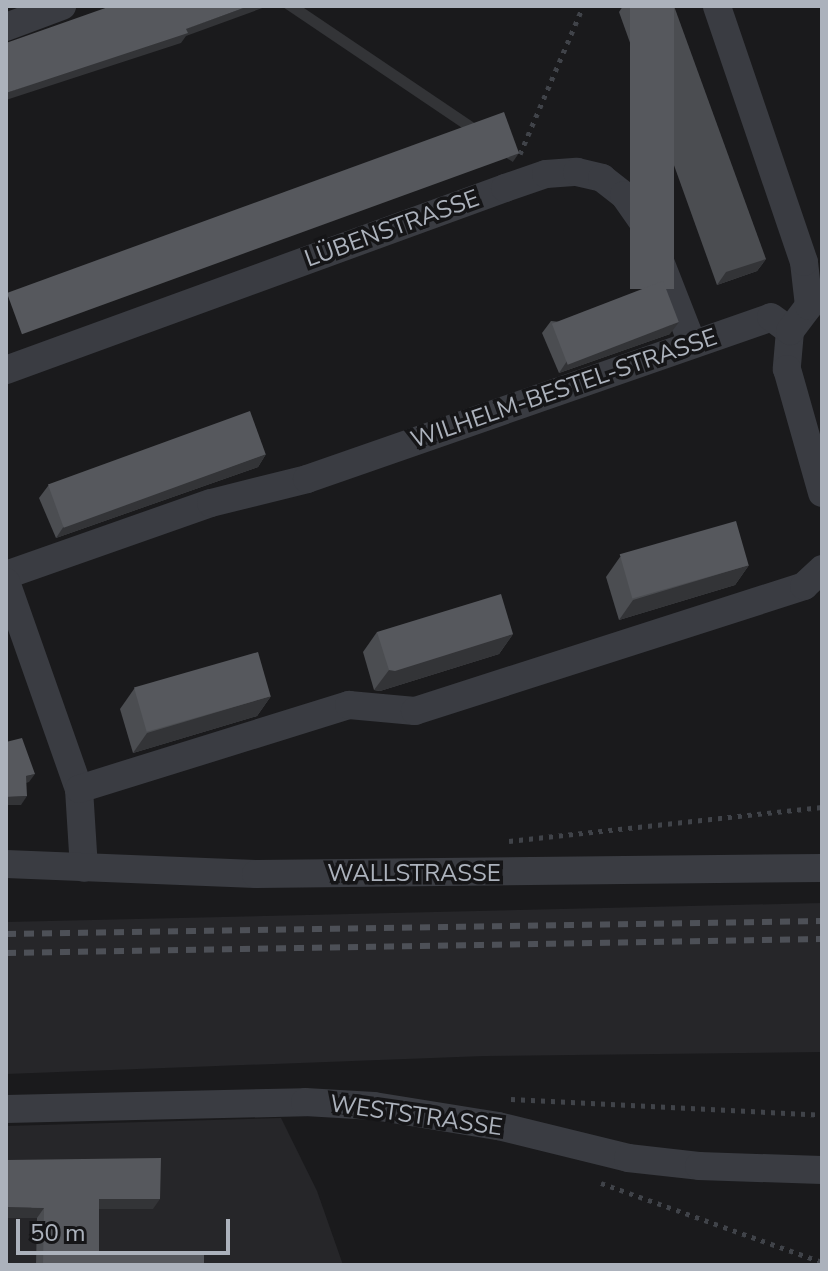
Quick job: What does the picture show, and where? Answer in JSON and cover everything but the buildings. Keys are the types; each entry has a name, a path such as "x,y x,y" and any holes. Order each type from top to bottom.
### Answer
{"street":[{"path":"6,27 62,6"},
{"path":"717,6 804,262 809,306 790,331 787,369 822,493"},
{"name":"LÜBENSTRASSE","path":"6,370 505,188 546,174 577,172 602,178 624,195 647,228 692,343"},
{"name":"WILHELM-BESTEL-STRASSE","path":"6,575 211,503 307,479 771,317 790,331"},
{"path":"79,789 349,705 415,711 804,586 822,569"},
{"path":"6,582 79,789 84,868"},
{"name":"WALLSTRASSE","path":"6,864 480,874 822,868"},
{"name":"WESTSTRASSE","path":"6,1109 305,1102 374,1106 498,1126 628,1158 699,1166 822,1170"}],"path":[{"path":"505,188 583,6"},
{"path":"500,844 822,807"},
{"path":"503,1099 822,1115"},
{"path":"593,1180 822,1262"}],"shaded area":[{"path":"822,903 822,1052 484,1056 6,1074 6,922"},
{"path":"281,1118 317,1191 343,1265 6,1265 6,1126"}],"railway":[{"path":"6,934 822,921"},
{"path":"6,953 822,939"}]}
